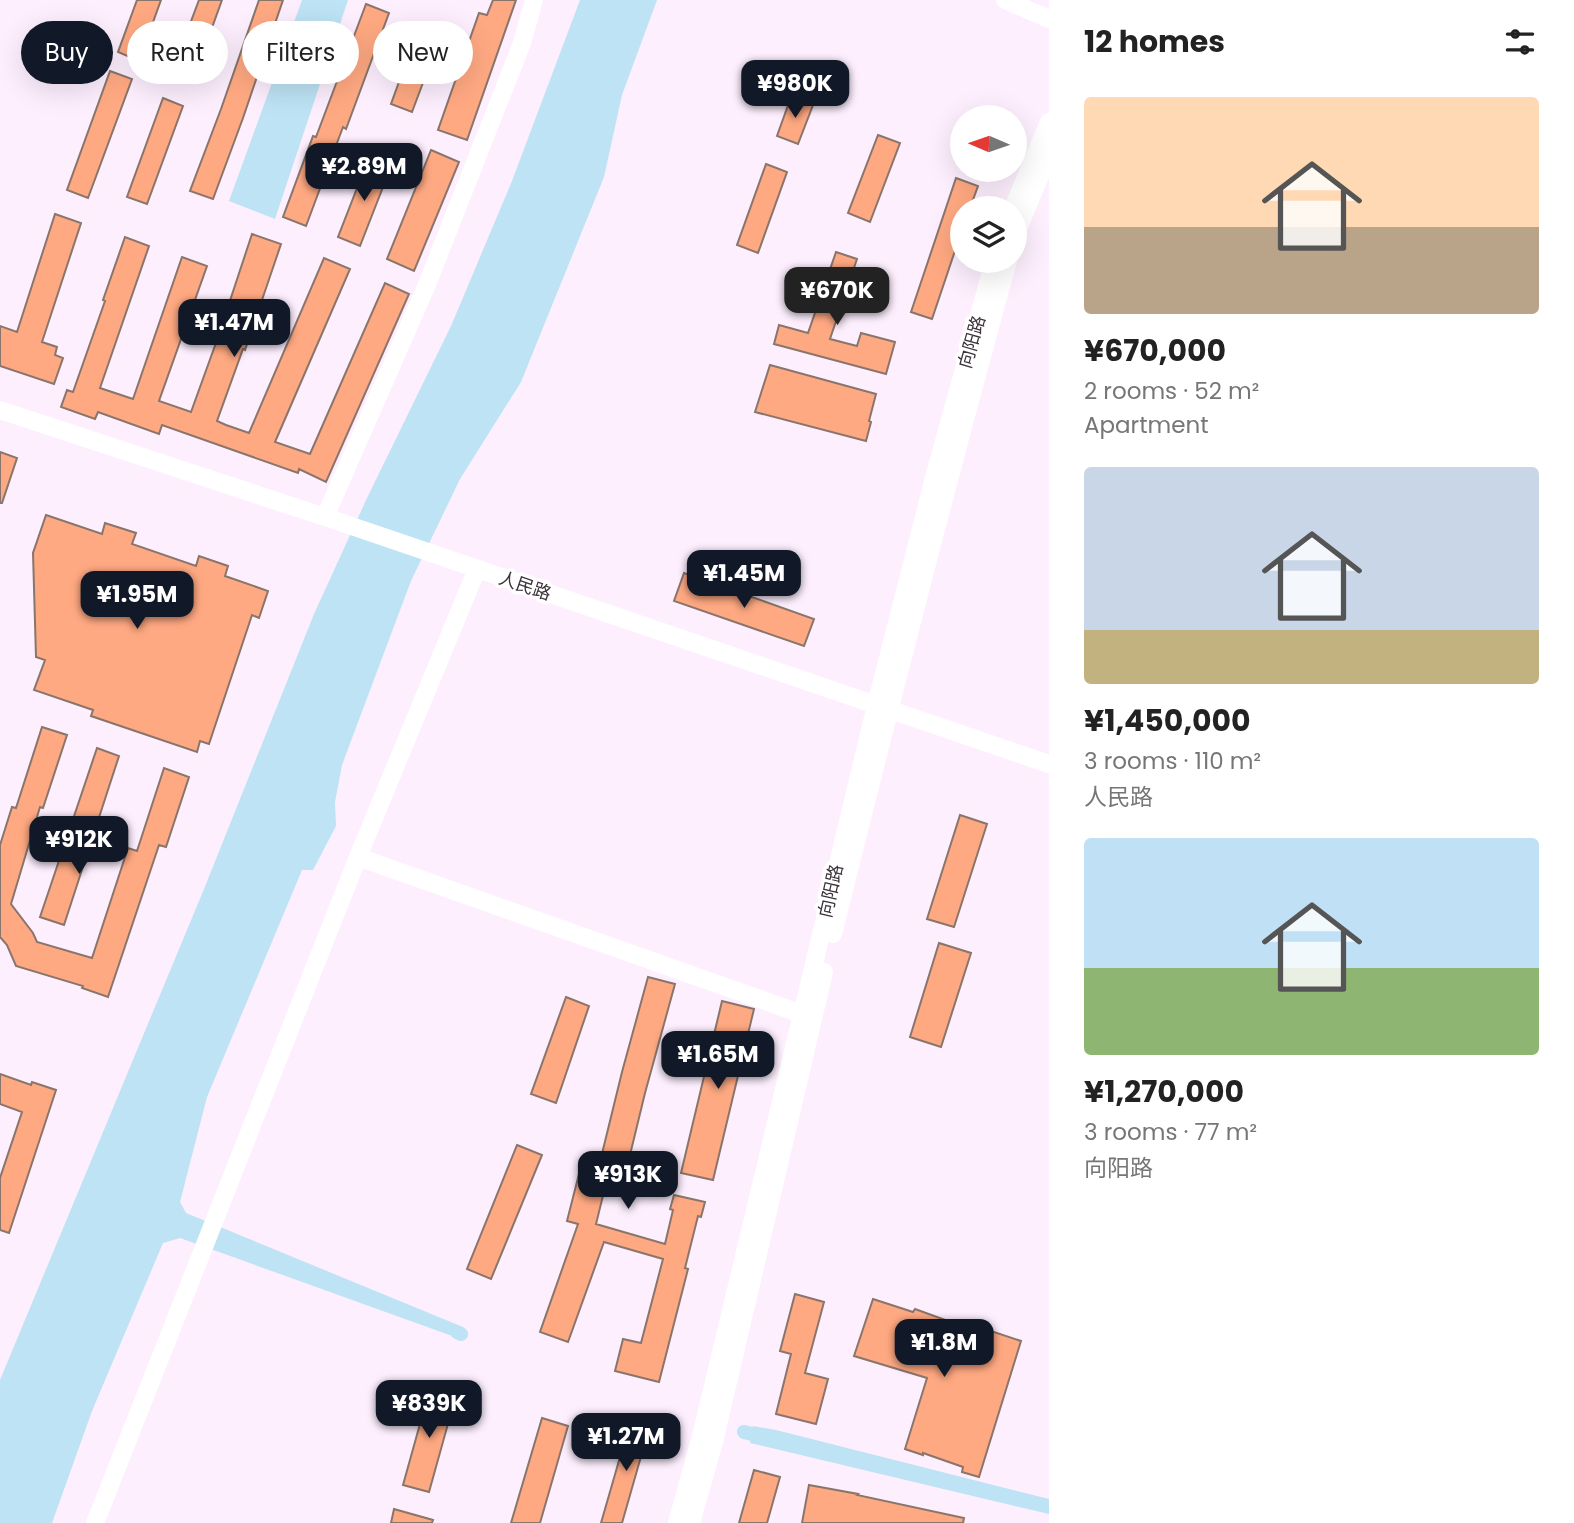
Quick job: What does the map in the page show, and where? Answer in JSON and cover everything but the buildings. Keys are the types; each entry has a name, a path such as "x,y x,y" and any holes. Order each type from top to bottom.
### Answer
{"street":[{"path":"325,517 426,287 522,43 534,0"},
{"path":"1005,0 1049,19"},
{"path":"1018,196 1049,122"},
{"path":"1027,207 1049,154"},
{"name":"向阳路","path":"691,1523 714,1441 830,947 936,470 991,273"},
{"name":"向阳路","path":"677,1523 701,1436 802,1014 882,707 1005,273"},
{"name":"人民路","path":"0,410 325,517 1049,764"},
{"path":"95,1523 358,857 477,569"},
{"path":"358,857 802,1014"}],"water":[{"path":"302,0 348,0 341,21 294,21"},
{"path":"580,0 657,0 622,95 604,177 521,382 460,479 411,581 342,765 335,802 336,826 313,870 302,870 207,1097 180,1202 186,1213 458,1325 455,1337 180,1238 163,1243 92,1411 52,1523 0,1523 0,1380 204,889 314,614 451,326 512,181"},
{"path":"271,84 320,84 275,219 229,201"},
{"path":"753,1426 1049,1499 1049,1514 750,1443"}],"waterway":[{"path":"457,1332 461,1334"},
{"path":"744,1432 752,1434"}]}
